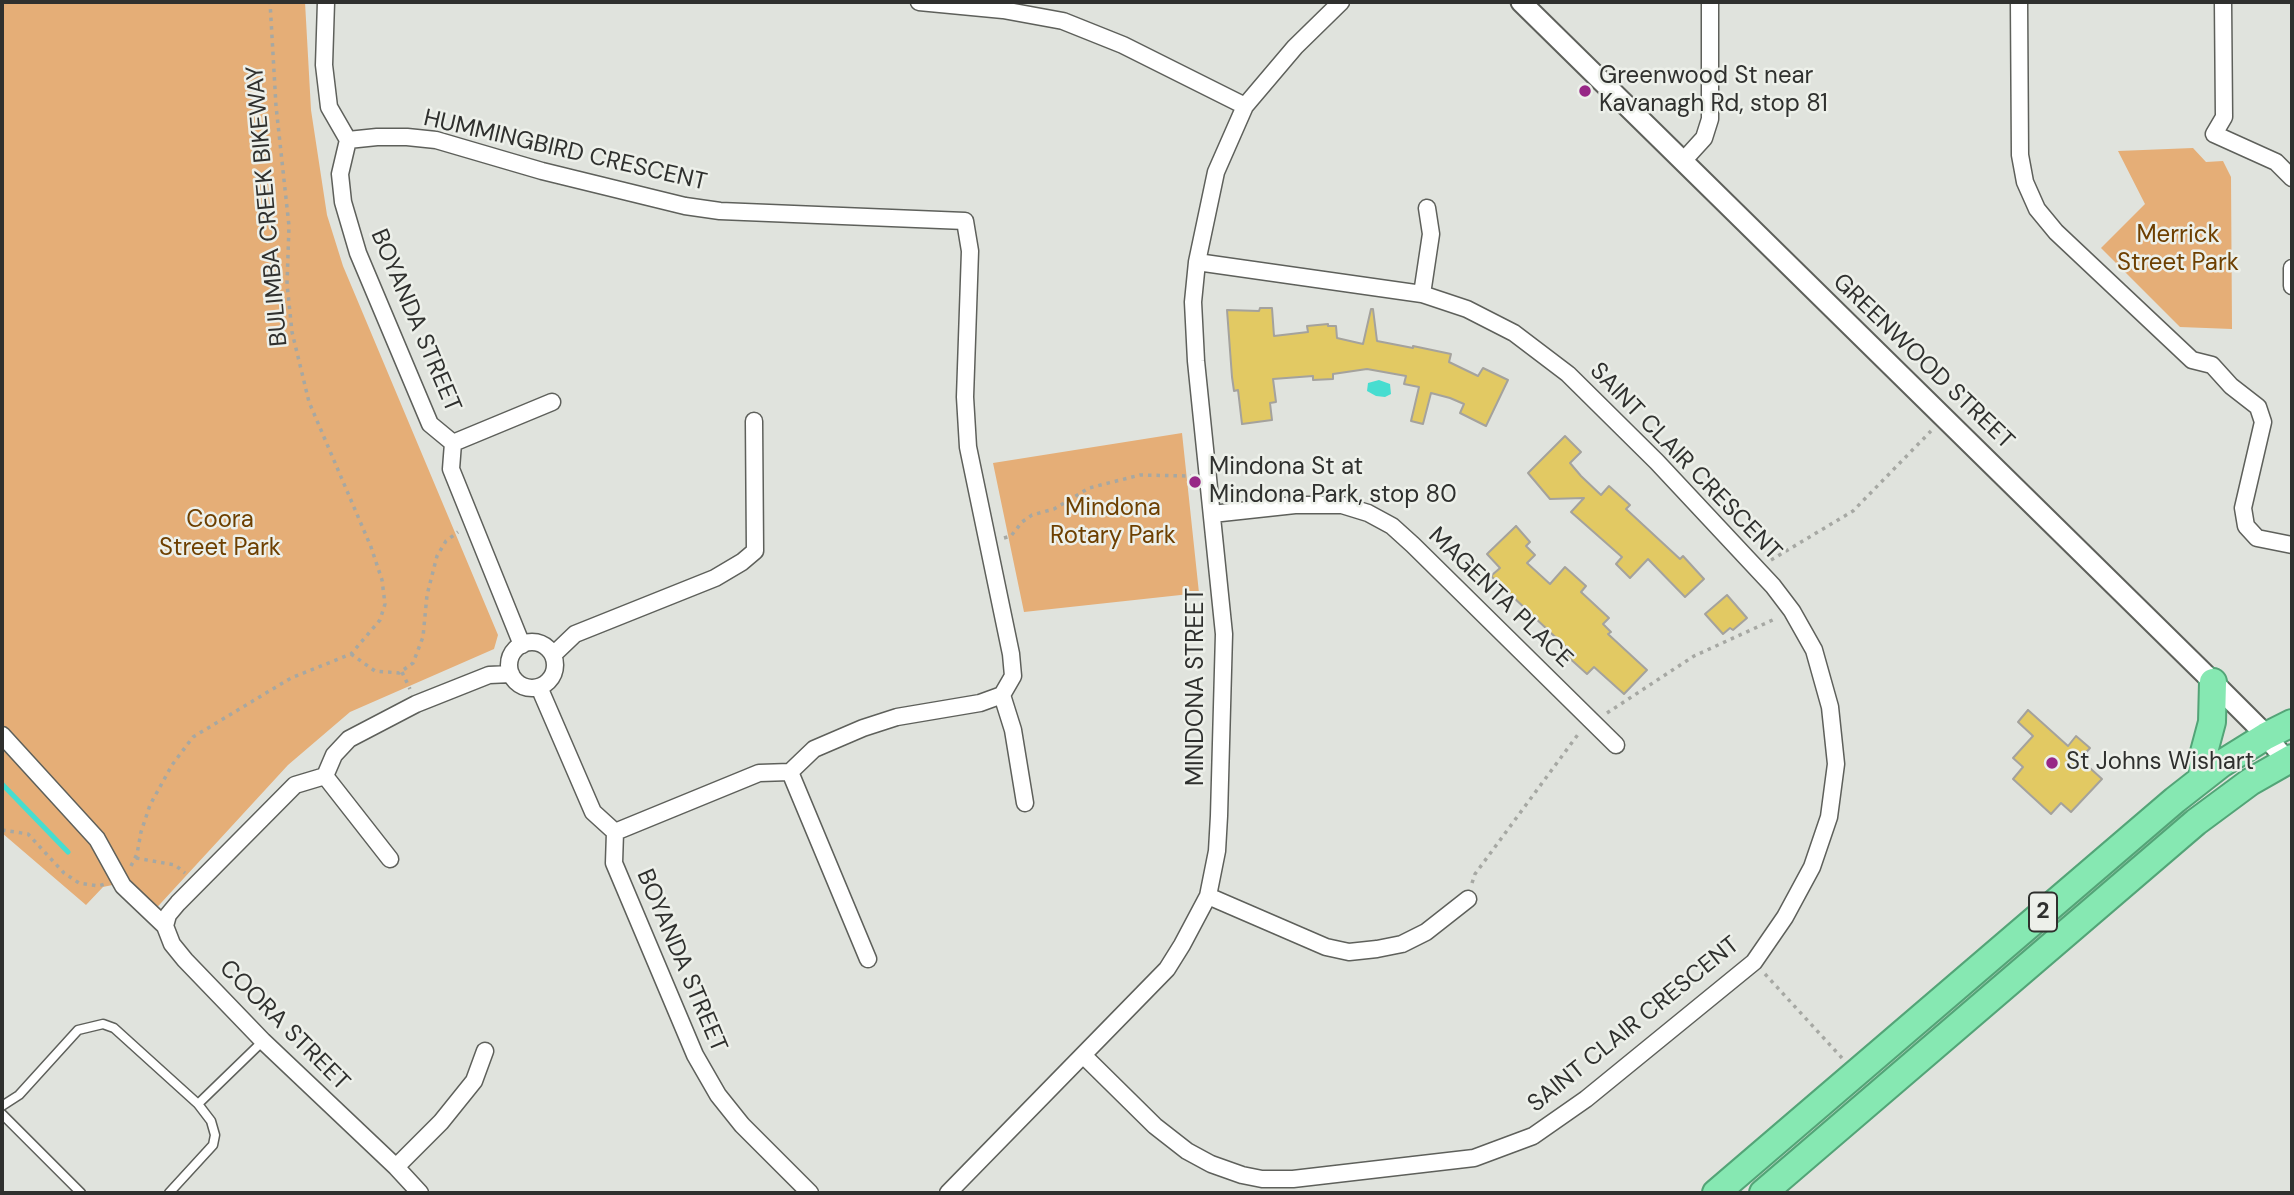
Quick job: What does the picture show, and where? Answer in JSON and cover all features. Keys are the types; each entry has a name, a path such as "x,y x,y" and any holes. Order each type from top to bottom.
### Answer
{"highway":[{"path":"2202,778 2204,752 2212,722 2213,682"},
{"name":"2","path":"1716,1193 2202,778 2266,736 2292,723"},
{"name":"2","path":"1763,1193 2196,822 2250,782 2290,760"}],"street":[{"path":"326,2 324,65 329,107 348,140"},
{"path":"919,2 1003,10 1063,20 1123,45 1245,106"},
{"name":"MINDONA STREET","path":"948,1193 1167,969 1208,895 1217,851 1224,634 1196,361 1193,302 1197,262 1216,172 1245,106 1295,47 1341,2"},
{"name":"GREENWOOD STREET","path":"1521,2 2290,760"},
{"path":"1683,161 1704,138 1709,124 1710,2"},
{"path":"2019,2 2020,155 2025,182 2037,209 2056,232 2192,360 2212,365 2231,386 2258,407 2263,422 2243,508 2246,526 2257,538 2292,545"},
{"path":"2223,2 2224,117 2214,134 2276,162 2292,178"},
{"name":"HUMMINGBIRD CRESCENT","path":"348,140 377,137 436,140 542,171 685,206 720,211 965,221 970,251 965,397 968,447 1011,654 1013,676 1002,695"},
{"name":"BOYANDA STREET","path":"348,140 340,174 343,202 358,253 430,424 453,443 451,469 522,645"},
{"path":"1422,294 1431,234 1427,208"},
{"name":"SAINT CLAIR CRESCENT","path":"1084,1056 1155,1126 1187,1151 1262,1186 1293,1179 1474,1158 1533,1136 1586,1100 1754,962 1784,917 1812,867 1829,817 1836,764 1827,695 1814,650 1792,611 1757,568 1568,373 1514,333 1467,309 1422,294 1197,262"},
{"path":"2292,268 2292,286"},
{"path":"453,443 552,402"},
{"path":"553,655 575,634 715,578 755,551 754,421"},
{"name":"MAGENTA PLACE","path":"1212,514 1296,505 1342,505 1368,513 1392,526 1616,745"},
{"path":"536,643 549,649 553,655 554,671 546,683 539,687 526,687 514,680 511,674 509,667 512,654 522,645 536,643"},
{"path":"325,776 334,755 349,739 416,704 489,675 511,674"},
{"path":"539,687 593,812 615,832 759,773 790,772 814,750 863,728 897,717 979,703 1002,695 1013,730 1025,803"},
{"name":"COORA STREET","path":"2,735 97,839 120,882 165,926 172,944 185,960 263,1041 420,1193"},
{"path":"790,772 868,959"},
{"path":"325,776 390,859"},
{"path":"165,926 168,915 196,884 295,785 325,776"},
{"name":"BOYANDA STREET","path":"615,832 614,863 695,1055 718,1095 742,1125 810,1193"},
{"path":"1208,895 1326,947 1349,951 1377,949 1402,943 1426,932 1468,899"},
{"path":"396,1167 441,1122 474,1081 485,1051"}],"lane":[{"path":"2,1106 19,1096 78,1030 103,1024 114,1028 198,1104 211,1121 215,1135 213,1145 169,1193"},
{"path":"198,1104 263,1041"},
{"path":"2,1114 81,1193"}],"path":[{"name":"BULIMBA CREEK BIKEWAY","path":"2,830 28,834 64,873 79,883 120,882 135,858 150,805 193,737 291,678 351,654 380,620 385,604 382,580 371,547 309,402 292,332 287,284 289,226 276,106 270,2"},
{"path":"1757,568 1853,511 1931,431"},
{"path":"989,542 1011,536 1032,515 1054,509 1088,488 1140,475 1191,475"},
{"path":"351,654 375,671 399,673 413,663 424,636 427,595 437,556 452,534 473,526"},
{"path":"1468,899 1475,874 1590,719 1612,711 1694,656 1792,611"},
{"path":"135,858 175,865 196,884"},
{"path":"1754,962 1845,1062"}],"green space":[{"name":"Coora Street Park","path":"2,2 305,2 311,110 327,215 343,266 498,635 494,649 350,712 288,765 150,915 117,884 103,887 86,905 2,833"},
{"name":"Merrick Street Park","path":"2193,148 2206,162 2223,161 2231,177 2232,329 2180,327 2101,248 2145,204 2118,151"},
{"name":"Mindona Rotary Park","path":"1182,433 1199,593 1024,612 993,463"}],"water":[{"path":"1379,380 1390,384 1391,394 1385,397 1376,396 1367,391 1368,383"}],"building":[{"path":"1260,308 1272,308 1274,336 1308,332 1307,326 1328,324 1336,326 1337,338 1363,344 1373,309 1377,341 1451,354 1449,362 1478,376 1483,368 1508,380 1486,426 1460,413 1464,404 1431,393 1423,424 1411,421 1419,387 1404,384 1406,376 1367,369 1333,374 1333,379 1313,380 1313,376 1273,379 1276,402 1270,403 1272,420 1242,424 1238,390 1234,391 1232,377 1227,310 1259,311"},
{"path":"1565,436 1581,452 1570,463 1581,476 1601,495 1609,486 1630,505 1626,509 1680,559 1683,556 1704,579 1685,597 1648,559 1630,578 1616,564 1622,557 1571,512 1584,498 1550,499 1528,473"},
{"path":"1516,526 1530,542 1526,546 1535,555 1527,563 1550,584 1565,567 1586,586 1581,592 1609,618 1603,624 1611,632 1608,634 1647,670 1624,694 1594,667 1587,674 1567,656 1571,652 1491,576 1500,568 1487,554"},
{"path":"1727,595 1747,618 1733,630 1730,628 1723,634 1705,614"},
{"name":"St Johns Wishart","path":"2028,710 2068,746 2076,736 2090,748 2080,759 2102,779 2071,812 2061,803 2051,814 2013,779 2023,767 2013,758 2033,736 2018,722"}],"waterway":[{"path":"2,784 68,852"}],"place":[{"name":"Greenwood St near Kavanagh Rd, stop 81","path":"1585,91"},
{"name":"Mindona St at Mindona Park, stop 80","path":"1195,482"},
{"name":"St Johns Wishart","path":"2052,763"}]}
